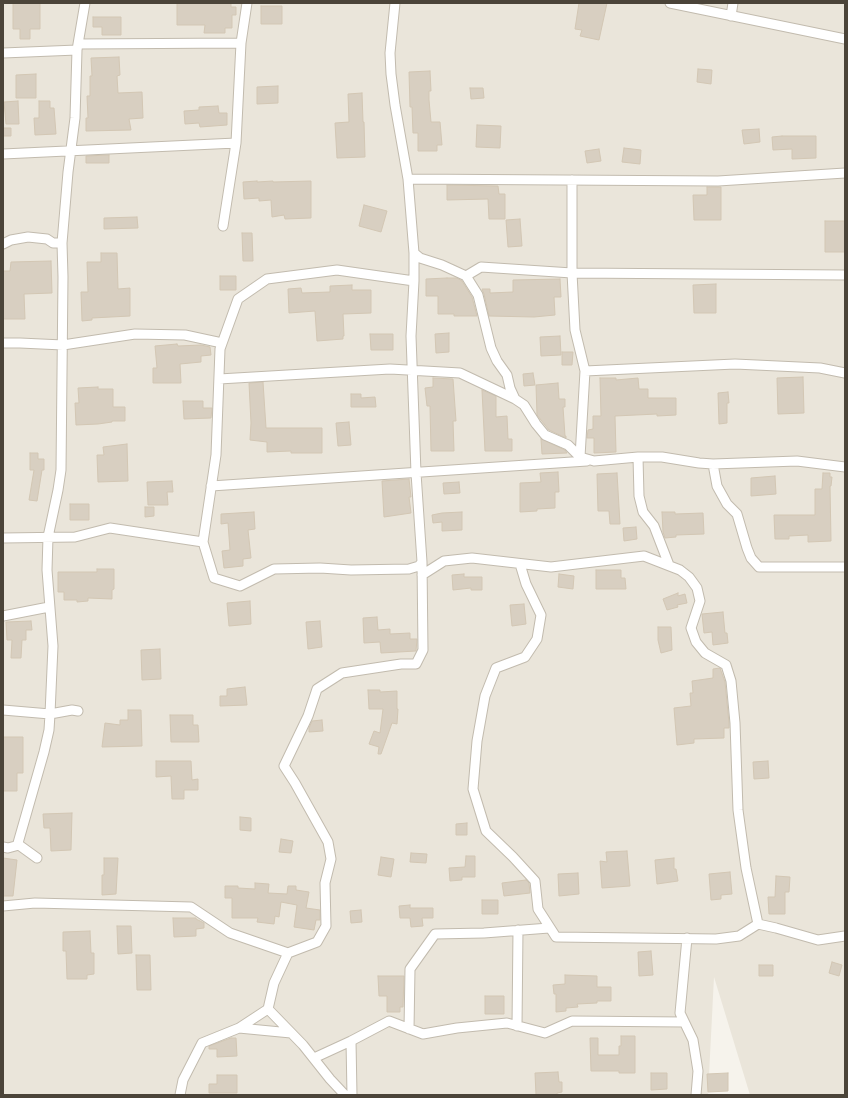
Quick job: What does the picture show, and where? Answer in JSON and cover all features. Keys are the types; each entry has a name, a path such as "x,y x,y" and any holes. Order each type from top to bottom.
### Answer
{"street":[{"path":"37,858 19,845 18,839 44,752 50,714 53,646 47,570 48,537 61,470 63,345 62,242 75,118 78,47 85,3"},
{"path":"223,226 236,143 241,43 247,3"},
{"path":"3,906 35,903 191,907 230,933 288,953 316,942 326,926 325,883 331,859 328,842 284,766 308,716 317,689 342,673 401,664 416,664 423,650 422,562 416,473 411,336 414,253 408,178 391,74 390,53 395,3"},
{"path":"670,3 845,39"},
{"path":"731,16 733,3"},
{"path":"3,53 78,47 241,43"},
{"path":"3,154 236,143"},
{"path":"408,178 718,181 845,173"},
{"path":"572,180 572,273 575,330 585,372 580,457"},
{"path":"3,244 11,240 28,237 47,239 53,243 62,242"},
{"path":"414,253 420,258 442,265 466,276 478,294 491,348 497,361 507,375 510,388 515,399"},
{"path":"466,276 481,267 572,273 845,275"},
{"path":"414,281 337,270 267,279 238,299 220,349 216,455 203,542 214,578 240,586 274,569 320,568 351,570 409,568 419,566 422,562"},
{"path":"3,343 20,342 63,345 135,334 185,335 222,342"},
{"path":"585,372 735,364 820,368 845,373"},
{"path":"219,379 390,369 460,373 515,399 524,405 536,424 545,434 568,445 580,457 594,460"},
{"path":"211,486 638,457 662,457 713,464 797,461 845,467"},
{"path":"638,457 639,496 642,512 654,526 669,565"},
{"path":"713,464 717,486 727,504 737,514 751,558 759,567 845,566"},
{"path":"3,538 75,537 110,528 203,542"},
{"path":"422,574 444,560 472,558 551,567 644,556 680,570 689,577 697,588 700,601 691,628 696,642 705,653 726,665 731,681 735,723 738,810 746,868 758,924"},
{"path":"520,564 526,584 541,615 536,639 525,657 496,668 485,696 473,789 486,831 535,881 538,909 556,937 716,939 739,936 758,924 818,940 845,936"},
{"path":"3,616 49,607"},
{"path":"3,710 50,714 78,710"},
{"path":"3,847 8,848 19,845"},
{"path":"409,1029 410,969 435,934 484,933 549,928"},
{"path":"517,1026 518,930"},
{"path":"687,938 680,1013 693,1040 698,1071 696,1095"},
{"path":"180,1095 183,1080 202,1043 239,1028 268,1009 274,984 288,953"},
{"path":"268,1009 314,1058 330,1079 345,1095"},
{"path":"314,1058 389,1022 423,1034 457,1028 507,1023 545,1033 572,1022 684,1022"},
{"path":"239,1028 291,1033"},
{"path":"351,1041 352,1095"}],"shaded area":[{"path":"3,3 845,3 845,1095 750,1095 714,977 708,1095 3,1095"}],"building":[{"path":"13,3 40,3 40,29 30,29 30,39 20,39 20,29 13,29"},
{"path":"177,3 231,3 231,7 236,7 236,15 232,15 232,28 225,28 225,33 204,33 205,25 177,25"},
{"path":"579,3 607,3 599,40 580,36 582,30 575,29"},
{"path":"261,6 282,6 282,24 261,24"},
{"path":"93,17 121,17 121,35 102,35 102,27 93,27"},
{"path":"119,57 120,75 117,76 118,93 142,92 143,118 129,119 131,130 86,131 86,118 88,118 87,96 90,96 90,76 92,76 91,58"},
{"path":"698,69 712,70 711,84 697,82"},
{"path":"430,71 431,91 429,91 429,100 431,122 440,122 442,145 437,145 437,151 418,151 418,133 413,133 412,107 410,107 409,72"},
{"path":"36,74 36,98 16,98 16,75"},
{"path":"278,86 278,103 257,104 257,87"},
{"path":"470,88 483,88 484,98 471,99"},
{"path":"362,93 365,157 337,158 335,123 349,122 348,94"},
{"path":"18,101 19,124 6,124 4,102"},
{"path":"39,101 50,101 50,108 54,108 56,134 35,135 34,118 39,118"},
{"path":"218,106 219,113 227,113 227,125 200,127 199,123 185,124 184,111 199,110 199,107"},
{"path":"477,125 501,126 500,148 476,147"},
{"path":"3,128 11,128 11,136 3,136"},
{"path":"759,129 760,142 744,144 742,130"},
{"path":"816,136 816,158 792,159 792,149 773,150 772,137"},
{"path":"624,148 641,150 640,164 622,162"},
{"path":"599,149 601,161 587,163 585,151"},
{"path":"109,155 109,163 86,163 86,156"},
{"path":"311,181 311,218 285,219 284,215 272,217 271,200 259,201 259,198 244,199 243,182"},
{"path":"447,185 498,186 499,194 505,194 505,219 489,219 488,199 447,200"},
{"path":"707,187 721,187 721,220 694,220 693,195 707,195"},
{"path":"364,205 387,211 381,232 359,226"},
{"path":"137,217 138,228 104,229 104,218"},
{"path":"520,219 522,246 508,247 506,220"},
{"path":"825,221 845,221 845,252 825,252"},
{"path":"242,233 252,233 253,261 243,261"},
{"path":"101,253 117,253 118,289 130,288 130,316 92,318 92,320 82,321 81,292 88,292 87,262 101,262"},
{"path":"51,261 52,293 24,294 25,319 3,319 3,271 10,271 11,262"},
{"path":"220,276 236,276 236,290 220,290"},
{"path":"457,278 462,281 472,297 477,316 438,314 438,296 426,296 426,279"},
{"path":"560,279 561,297 554,297 555,315 534,317 489,316 482,289 490,289 490,293 513,292 513,280"},
{"path":"716,284 716,313 694,313 693,285"},
{"path":"352,285 352,290 371,290 371,313 343,314 343,339 317,341 315,311 289,313 288,289 301,288 302,293 330,292 330,286"},
{"path":"449,333 449,352 436,353 435,334"},
{"path":"370,334 393,334 393,350 371,350"},
{"path":"560,336 561,355 541,356 540,337"},
{"path":"177,344 178,346 201,345 210,347 211,355 201,356 201,362 180,364 181,383 153,383 153,368 157,368 155,346"},
{"path":"562,352 573,352 572,365 562,365"},
{"path":"533,373 535,385 524,386 523,374"},
{"path":"803,377 804,413 778,414 777,378"},
{"path":"433,378 453,379 456,421 453,421 454,451 431,451 430,406 427,406 425,388 433,387"},
{"path":"600,378 616,378 616,380 638,378 639,389 648,389 648,398 676,398 676,415 657,416 657,414 615,416 616,452 594,453 594,438 587,438 588,430 593,429 593,416 601,416"},
{"path":"263,382 266,428 322,428 322,453 291,453 291,451 267,452 267,442 250,440 251,423 249,383"},
{"path":"558,383 559,399 565,399 565,407 563,407 566,438 549,430 537,415 536,385"},
{"path":"98,387 98,389 113,389 113,407 125,407 125,421 76,425 75,403 79,403 78,388"},
{"path":"482,390 496,396 496,417 507,416 508,439 512,439 512,451 485,451"},
{"path":"728,392 729,403 727,403 727,423 719,424 718,393"},
{"path":"351,394 361,394 361,398 375,397 376,407 351,407"},
{"path":"183,401 203,401 203,408 212,408 211,418 184,419"},
{"path":"349,422 351,445 338,446 336,423"},
{"path":"541,439 565,450 567,453 542,454"},
{"path":"127,444 128,481 98,482 97,455 104,455 103,447"},
{"path":"30,453 38,453 38,459 44,459 44,470 42,470 37,501 29,500 34,470 30,470"},
{"path":"558,472 559,492 555,492 555,508 520,512 520,483 541,482 540,473"},
{"path":"617,473 620,524 610,524 609,511 598,511 597,474"},
{"path":"823,473 830,473 830,477 832,477 830,486 831,541 808,542 808,535 789,536 789,539 775,539 774,515 815,515 815,489 822,489"},
{"path":"775,476 776,494 751,496 751,478"},
{"path":"409,479 411,513 384,517 382,481"},
{"path":"172,481 173,492 167,492 168,505 148,505 147,482"},
{"path":"459,482 460,493 444,494 443,483"},
{"path":"70,504 89,504 89,520 70,520"},
{"path":"145,507 154,507 154,516 145,517"},
{"path":"254,512 255,529 248,530 251,558 243,559 243,566 224,568 222,551 230,550 228,523 221,524 221,514"},
{"path":"462,512 462,530 442,531 442,522 433,523 432,515"},
{"path":"662,512 675,512 675,514 703,513 704,534 676,535 676,537 665,538 663,532"},
{"path":"636,527 637,539 624,541 623,528"},
{"path":"97,569 114,569 114,589 112,590 112,599 88,598 88,601 77,602 77,600 64,600 64,592 58,592 58,572 97,572"},
{"path":"596,570 621,570 621,578 625,578 626,589 596,589"},
{"path":"464,574 464,577 482,577 482,590 471,590 471,588 453,590 452,575"},
{"path":"559,574 574,576 573,589 558,587"},
{"path":"678,593 678,596 685,594 687,603 677,605 678,607 667,610 663,599"},
{"path":"250,601 251,624 229,626 227,603"},
{"path":"524,604 526,624 512,626 510,605"},
{"path":"723,612 725,633 727,633 728,643 713,645 712,632 704,633 702,614"},
{"path":"377,617 378,630 390,629 390,634 410,633 410,639 417,639 416,651 381,653 380,642 364,643 363,618"},
{"path":"31,621 32,630 26,630 26,640 22,640 21,658 11,658 12,640 7,640 6,622"},
{"path":"320,621 322,647 308,649 306,622"},
{"path":"658,627 671,627 672,650 661,653 658,640"},
{"path":"160,649 161,679 142,680 141,650"},
{"path":"720,668 725,682 729,723 729,728 724,728 724,738 694,739 694,743 677,745 674,708 691,706 690,693 693,693 692,681 713,678 713,669"},
{"path":"245,687 247,705 220,706 220,696 227,696 227,689"},
{"path":"368,690 380,690 380,692 397,691 397,724 392,723 381,754 378,754 379,747 369,744 374,731 380,733 383,709 369,709"},
{"path":"128,710 141,710 142,746 102,747 105,723 120,725 120,720 128,720"},
{"path":"170,715 193,715 193,725 198,725 199,742 171,742"},
{"path":"322,720 323,731 309,732 312,721"},
{"path":"3,737 23,737 23,773 17,773 17,791 3,791"},
{"path":"156,761 191,761 192,780 198,779 198,790 184,790 184,799 172,799 171,776 156,777"},
{"path":"768,761 769,778 754,779 753,762"},
{"path":"72,813 71,850 51,851 50,828 44,828 43,814"},
{"path":"240,817 251,818 251,831 240,830"},
{"path":"467,823 467,835 456,835 456,824"},
{"path":"281,839 293,841 291,853 279,852"},
{"path":"627,851 630,886 602,888 600,861 607,862 606,852"},
{"path":"411,853 427,854 426,863 410,862"},
{"path":"466,856 475,856 475,877 462,877 462,880 450,881 449,868 465,867"},
{"path":"381,857 394,859 391,877 378,875"},
{"path":"3,858 17,860 13,896 3,896"},
{"path":"104,858 118,858 116,894 102,895"},
{"path":"674,858 674,869 676,869 678,881 657,884 655,860"},
{"path":"730,872 732,894 721,895 721,899 711,900 709,874"},
{"path":"578,873 579,894 559,896 558,874"},
{"path":"776,876 790,877 789,892 785,892 785,914 769,914 768,897 775,897"},
{"path":"526,880 529,883 530,893 504,896 502,883"},
{"path":"255,883 269,884 268,893 287,894 288,886 296,886 296,890 309,892 306,908 320,910 320,920 316,920 314,930 294,927 297,905 281,902 279,917 275,916 274,924 257,922 258,918 232,918 232,898 225,898 225,886 238,886 238,888 255,889"},
{"path":"482,900 498,900 498,914 482,914"},
{"path":"410,905 410,908 433,908 433,918 422,918 423,926 411,927 410,918 400,918 399,906"},
{"path":"361,910 362,922 351,923 350,911"},
{"path":"173,918 196,918 204,923 204,928 196,929 196,936 174,937"},
{"path":"117,926 131,926 132,953 118,954"},
{"path":"90,931 91,953 94,953 94,974 87,975 87,979 67,979 66,951 63,951 63,932"},
{"path":"651,951 653,975 639,976 638,952"},
{"path":"136,955 150,955 151,990 137,990"},
{"path":"832,962 842,965 839,976 829,973"},
{"path":"759,965 773,965 773,976 759,976"},
{"path":"565,975 597,976 597,987 611,987 611,1001 597,1001 597,1003 577,1004 578,1007 566,1008 566,1011 556,1012 556,994 554,994 553,985 565,984"},
{"path":"378,976 404,976 403,1007 400,1007 400,1012 387,1012 387,996 379,996"},
{"path":"485,996 504,996 504,1014 485,1014"},
{"path":"621,1036 635,1036 635,1073 619,1073 619,1071 591,1071 590,1038 598,1038 598,1055 619,1055"},
{"path":"231,1038 236,1038 237,1056 217,1057 217,1049 209,1049 209,1046"},
{"path":"558,1072 559,1082 562,1082 562,1092 557,1093 557,1095 536,1095 535,1073"},
{"path":"651,1073 667,1073 667,1089 651,1090"},
{"path":"728,1073 728,1091 708,1092 707,1074"},
{"path":"217,1075 237,1075 237,1093 209,1093 209,1084 217,1084"}]}
